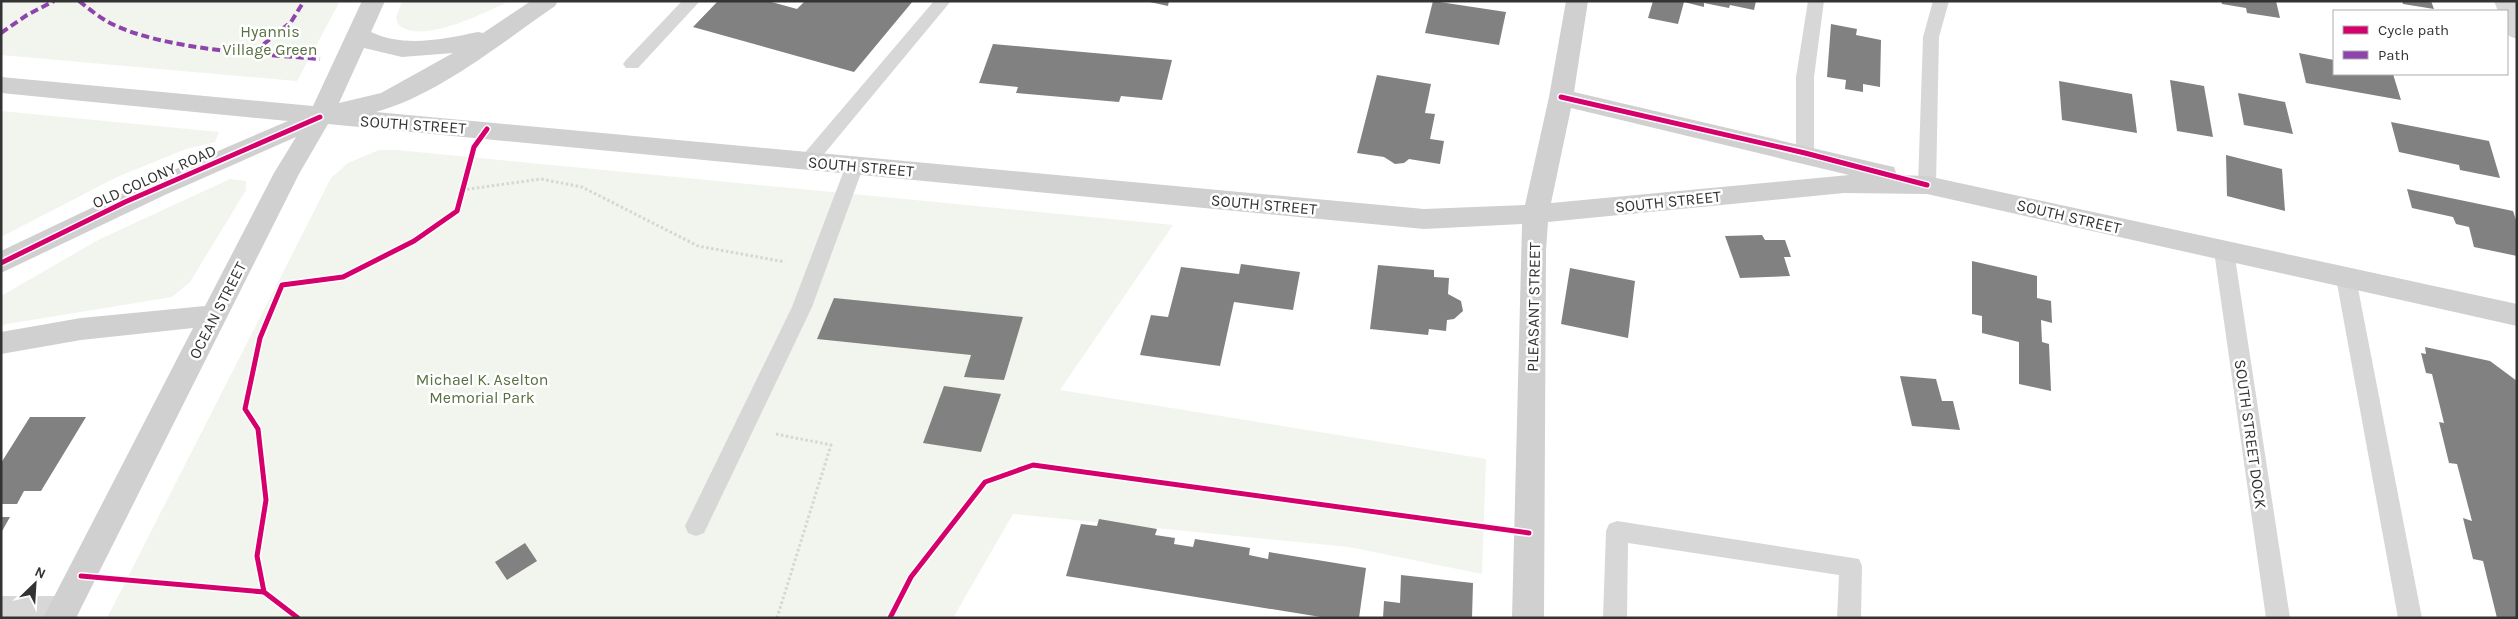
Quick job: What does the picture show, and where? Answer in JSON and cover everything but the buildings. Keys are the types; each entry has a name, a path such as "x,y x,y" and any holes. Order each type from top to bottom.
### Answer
{"main road":[{"name":"OCEAN STREET","path":"62,612 287,173 320,117 374,1"},
{"name":"OLD COLONY ROAD","path":"1,263 125,202 320,117 360,109 399,95 494,37 547,1"},
{"name":"PLEASANT STREET","path":"1528,618 1536,214 1561,97 1577,1"},
{"path":"357,35 380,46 415,50 494,37"},
{"name":"SOUTH STREET","path":"1,86 320,117 487,129 1424,219 1536,214 1844,184 1927,185 2517,314"},
{"path":"1561,97 1805,154 1927,185"},
{"path":"1,343 54,331 120,323 214,316"}],"street":[{"path":"2505,1 2517,31"}],"lane":[{"path":"632,64 692,1"},
{"path":"808,161 943,1"},
{"path":"1805,154 1806,77 1816,1"},
{"path":"1927,185 1931,37 1941,1"},
{"path":"696,526 802,307 855,165"},
{"name":"SOUTH STREET DOCK","path":"2224,251 2278,618"},
{"path":"2346,278 2410,618"},
{"path":"1615,618 1617,532 1851,566 1849,618"},
{"path":"1,607 62,612"}],"path":[{"path":"462,190 541,178 582,187 698,246 816,268"},
{"path":"460,197 465,182"},
{"path":"744,427 831,445 777,618"}],"green space":[{"name":"Hyannis Village Green","path":"1,1 340,1 297,81 1,55"},
{"path":"402,1 509,1 452,25 436,30 421,31 408,30 398,24 396,18"},
{"path":"1,111 219,132 215,142 186,149 117,177 1,237"},
{"name":"Michael K. Aselton Memorial Park","path":"379,150 397,150 1173,225 1060,390 1486,459 1482,574 1349,547 1013,514 953,618 107,618 331,178 348,163"},
{"path":"230,179 246,181 246,190 190,282 172,297 1,325 1,296 100,239"}],"marked path":[{"path":"1,33 27,15 54,1"},
{"path":"79,1 110,23 144,36 199,46 320,59"},
{"path":"254,52 291,22 304,1"}],"cycle path":[{"path":"1561,97 1805,153 1927,185"},
{"path":"1,263 125,202 320,117"},
{"path":"298,618 264,592 257,556 266,500 258,429 245,409 260,338 282,285 343,277 414,241 457,211 474,147 487,129"},
{"path":"890,618 911,577 985,482 1033,465 1529,533"},
{"path":"81,576 264,592"}]}
